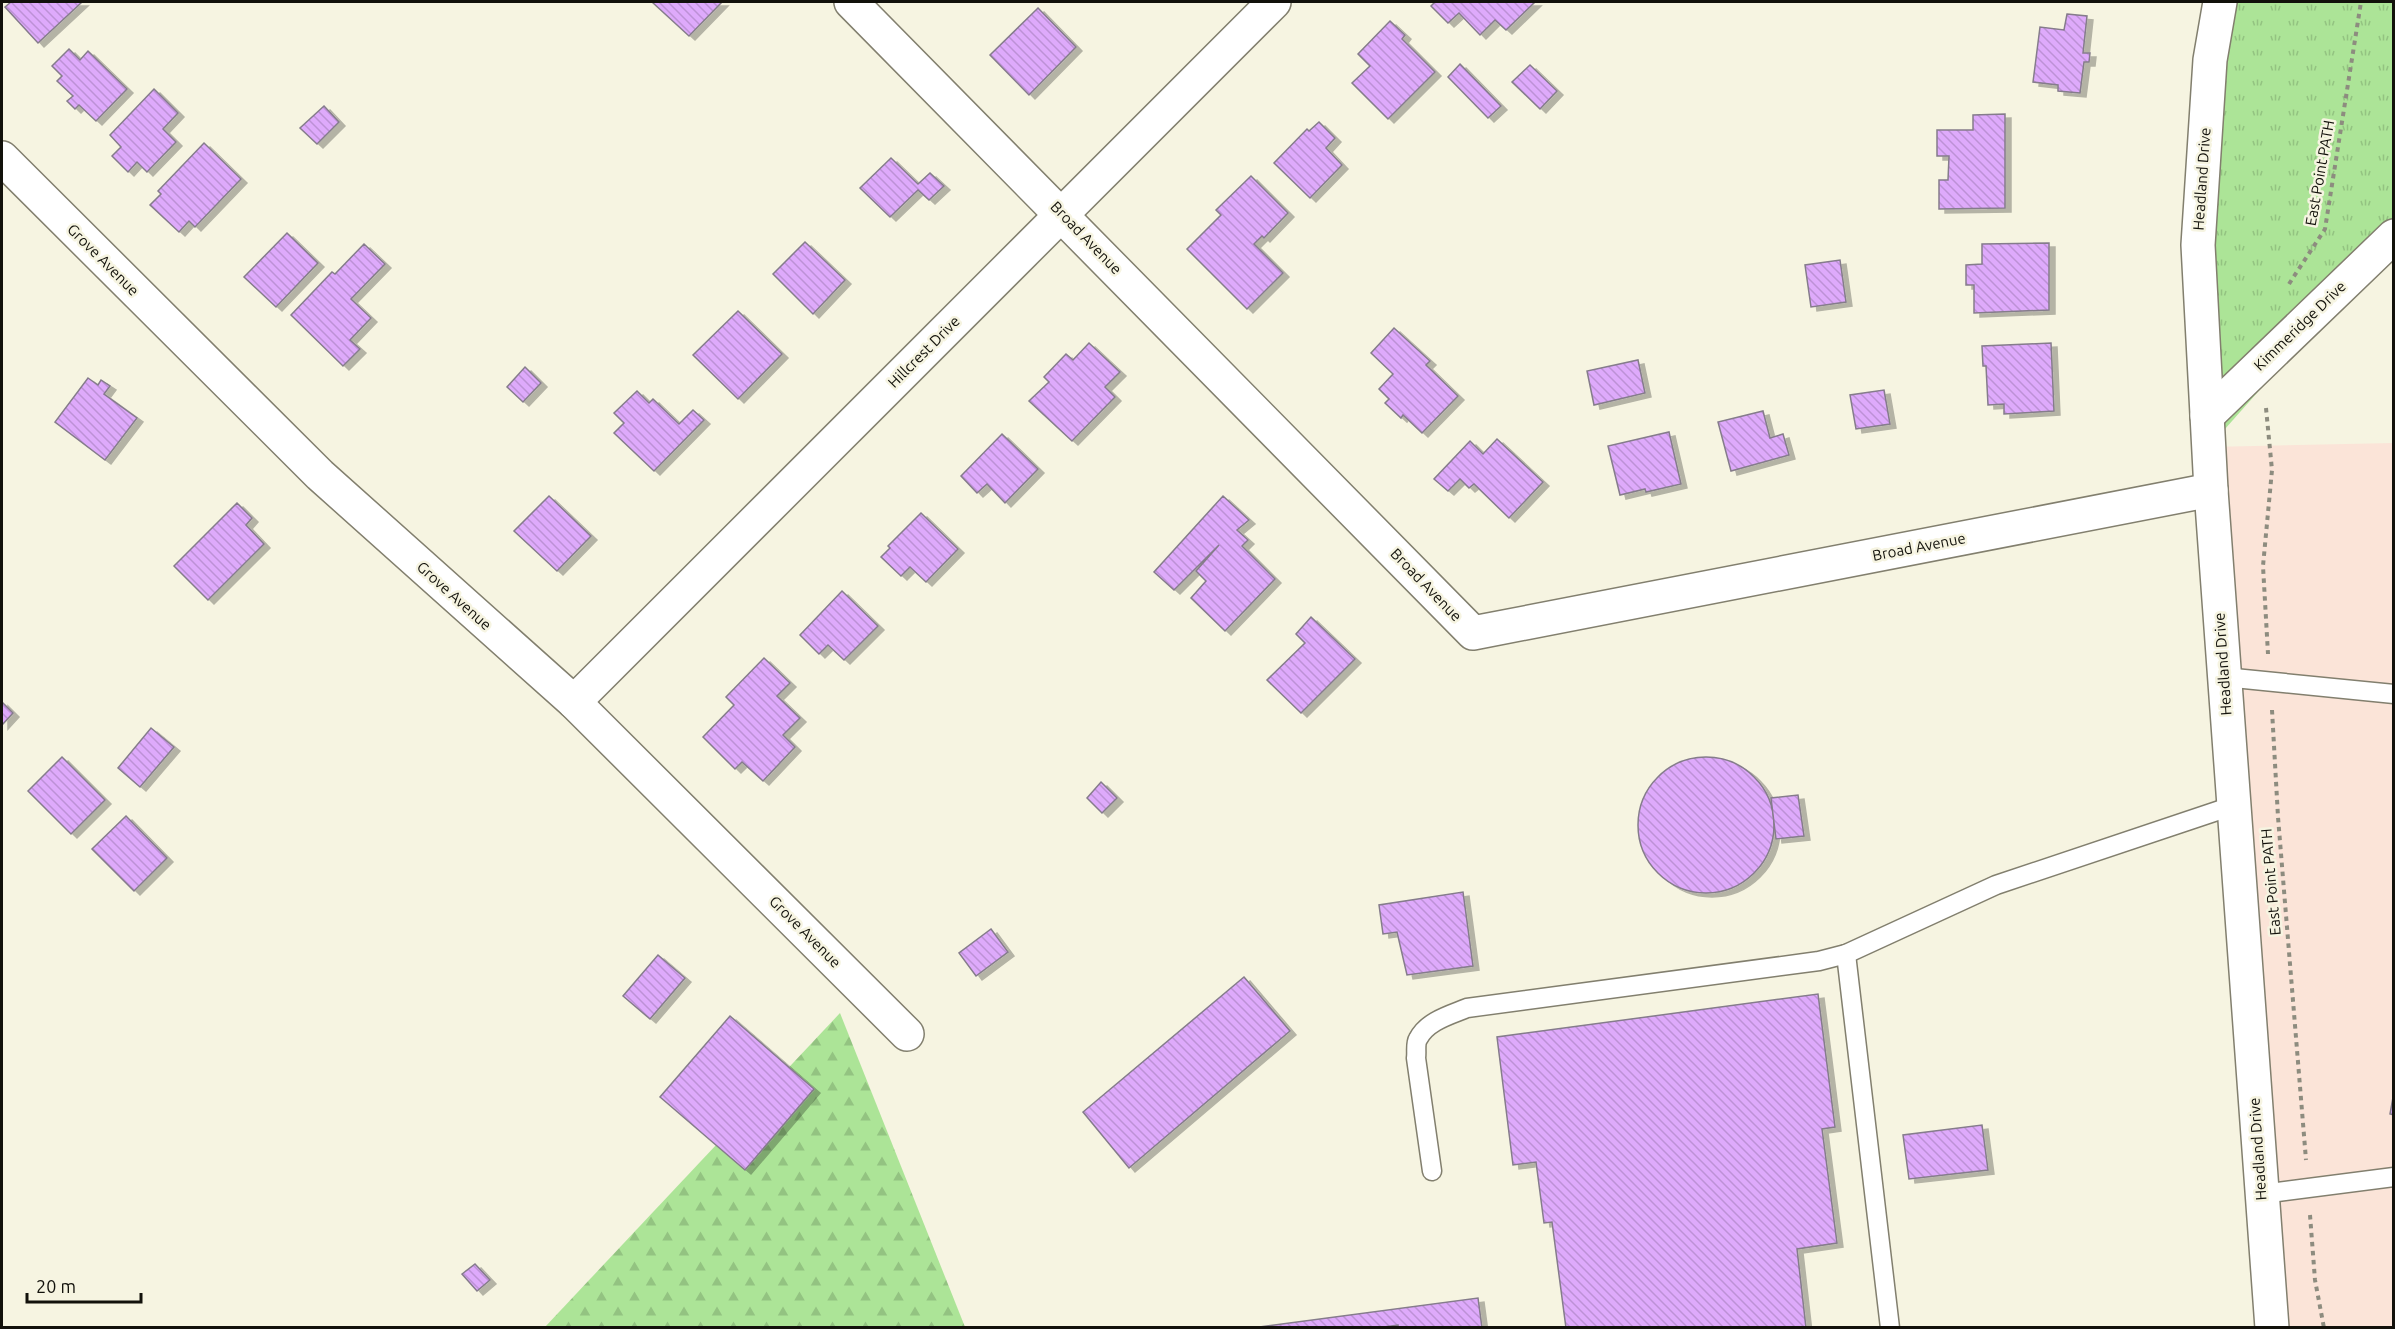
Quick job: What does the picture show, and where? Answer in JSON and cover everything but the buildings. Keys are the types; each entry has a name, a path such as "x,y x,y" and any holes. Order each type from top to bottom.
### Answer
{"street":[{"name":"Broad Avenue","path":"851,2 1062,213 1473,633 2211,490"},
{"name":"Hillcrest Drive","path":"574,702 1274,2"},
{"name":"Headland Drive","path":"2220,2 2210,60 2198,245 2211,490 2232,806 2272,1328"},
{"name":"Grove Avenue","path":"2,158 320,476 574,702 907,1034"},
{"name":"Kimmeridge Drive","path":"2207,416 2394,236"}],"lane":[{"path":"2224,677 2394,694"},
{"path":"1432,1170 1416,1058 1417,1040 1427,1027 1445,1016 1467,1008 1819,961 1846,954 1996,885 2232,806"},
{"path":"1846,954 1890,1328"},
{"path":"2262,1194 2394,1177"}],"path":[{"name":"East Point PATH","path":"2289,285 2325,229 2361,2"},
{"name":"East Point PATH","path":"2269,433 2272,470 2263,566 2278,817 2315,1280 2324,1328"}],"shaded area":[{"path":"2393,443 2393,1327 2261,1327 2242,1155 2209,447"}],"green space":[{"path":"2205,2 2393,2 2393,240 2209,447 2199,24"},
{"path":"840,1013 965,1327 545,1327"}]}
